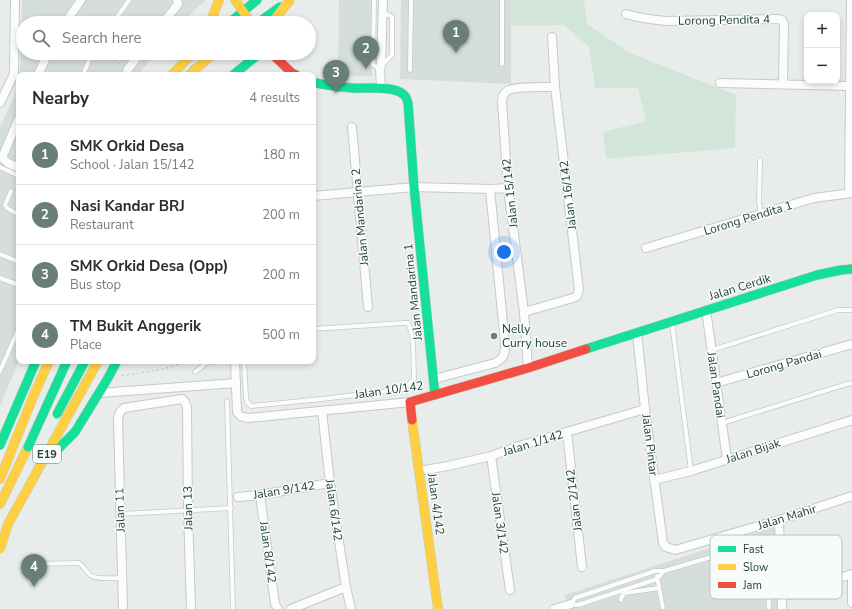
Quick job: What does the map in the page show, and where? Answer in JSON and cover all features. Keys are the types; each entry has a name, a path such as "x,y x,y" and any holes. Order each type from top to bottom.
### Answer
{"main road":[{"path":"213,16 219,0"},
{"path":"236,0 246,16"},
{"path":"237,16 243,11 256,12 281,7 290,0"},
{"path":"277,16 290,0"},
{"path":"286,16 298,0"},
{"path":"278,16 281,7"},
{"path":"175,72 185,60"},
{"path":"193,72 206,60"},
{"path":"237,72 248,60"},
{"path":"247,72 252,60"},
{"path":"279,60 291,72"},
{"name":"Jalan Mandarina 1","path":"316,83 354,88 381,88 398,91 405,96 408,103 414,187 435,395"},
{"name":"Jalan Cerdik","path":"637,333 817,275 852,269"},
{"name":"Jalan 10/142","path":"410,402 528,368 637,333"},
{"path":"0,445 35,364"},
{"path":"0,479 48,364"},
{"path":"2,509 66,364"},
{"path":"53,422 83,364"},
{"name":"E19","path":"0,549 8,524 96,364"},
{"path":"39,469 75,432 115,364"},
{"name":"Jalan 4/142","path":"410,402 438,609"},
{"name":"E19","path":"0,536 11,504 39,450"},
{"path":"2,509 11,504"}],"street":[{"path":"0,103 14,74 15,0"},
{"path":"70,16 81,0"},
{"path":"169,16 178,4 177,0"},
{"path":"381,88 383,0"},
{"path":"850,193 852,0"},
{"name":"Lorong Pendita 4","path":"626,14 656,20 782,20 784,24 783,84"},
{"name":"Jalan 16/142","path":"524,312 573,298 577,296 579,290 555,87 552,37"},
{"path":"39,72 45,60"},
{"path":"127,72 135,60"},
{"path":"720,83 850,86"},
{"name":"Jalan 15/142","path":"528,368 524,312 508,188 502,102 503,95 507,90 514,88 555,87"},
{"path":"16,125 1,160 16,167"},
{"name":"Jalan Mandarina 2","path":"352,127 368,307"},
{"path":"316,196 414,187 508,188"},
{"path":"434,379 495,363 502,359 505,353 490,189"},
{"name":"Lorong Pendita 1","path":"646,248 814,198 850,193"},
{"name":"Jalan Pandai","path":"706,310 727,459"},
{"name":"Jalan Pintar","path":"637,333 645,409 663,543 666,547 675,550"},
{"name":"Lorong Pandai","path":"716,383 852,344"},
{"name":"Jalan 10/142","path":"235,364 238,412 240,416 243,417 248,418 410,402"},
{"path":"21,397 33,398 236,383"},
{"name":"Jalan 11","path":"123,609 118,419 120,412 124,408 182,399 185,402 186,407"},
{"name":"Jalan 13","path":"186,407 191,609"},
{"name":"Jalan 1/142","path":"419,471 491,456 519,446 645,409"},
{"name":"Jalan 6/142","path":"322,411 330,483 346,587 351,609"},
{"name":"Jalan Bijak","path":"654,480 691,471 852,420"},
{"name":"Jalan 2/142","path":"567,432 582,567"},
{"name":"Jalan 3/142","path":"491,456 510,590"},
{"name":"Jalan 9/142","path":"238,497 260,495 330,483"},
{"name":"Jalan 8/142","path":"260,495 275,604 278,609"},
{"name":"Jalan Mahir","path":"727,535 852,496"},
{"path":"779,520 780,535"},
{"name":"Jalan Mahir","path":"675,550 710,540"},
{"path":"842,577 852,574 852,603"},
{"path":"291,609 346,587"},
{"path":"554,609 576,604"}],"lane":[{"path":"118,16 129,0"},
{"path":"374,0 373,65 381,68"},
{"path":"410,70 411,0"},
{"path":"502,0 502,64"},
{"path":"84,72 89,60"},
{"path":"760,160 759,202 761,214"},
{"path":"0,167 16,175"},
{"path":"11,191 5,205 7,208 16,213"},
{"path":"0,254 16,261"},
{"path":"0,278 16,284"},
{"path":"712,350 838,310 852,310"},
{"path":"671,321 691,471"},
{"path":"244,364 246,397 247,402 251,406 404,389 414,379 412,336 408,323 316,329"},
{"path":"0,371 16,335"},
{"path":"195,372 205,364"},
{"path":"722,423 852,383"},
{"path":"322,399 322,411"},
{"path":"227,401 234,609"},
{"path":"121,514 231,508"},
{"path":"576,604 655,571 664,571 710,557"},
{"path":"31,564 79,563 91,576 98,578 122,578"},
{"path":"655,571 662,609"},
{"path":"576,604 657,578 664,571"},
{"path":"622,600 623,594 659,588"},
{"path":"769,599 769,609"}],"path":[{"path":"111,60 127,72"},
{"path":"122,376 163,369 179,364"}],"shaded area":[{"path":"22,0 206,0 188,16 22,16"},
{"path":"339,0 373,0 372,76 338,76"},
{"path":"401,0 511,0 511,84 400,79"},
{"path":"20,60 150,60 142,72 20,72"},
{"path":"16,92 16,364 18,364 0,406 0,127"},
{"path":"774,527 774,535 749,535"},
{"path":"710,548 710,599 778,599 778,609 567,609 565,595"}],"green space":[{"path":"511,0 584,0 587,24 630,53 736,95 735,148 606,159 603,132 646,121 638,88 595,88 589,47 564,25 511,26"}],"traffic: fast":[{"path":"238,16 257,0"},
{"path":"268,16 280,7"},
{"path":"237,72 251,60"},
{"path":"316,83 338,87 380,88 394,90 405,96 408,103 414,187 435,395"},
{"path":"586,349 817,275 852,269"},
{"path":"0,445 35,364"},
{"path":"28,447 66,364"},
{"path":"57,414 83,364"},
{"path":"52,455 75,432 115,364"}],"traffic: slow":[{"path":"213,16 219,0"},
{"path":"235,0 246,16"},
{"path":"277,16 290,0"},
{"path":"175,72 186,60"},
{"path":"192,72 206,60"},
{"path":"0,479 48,364"},
{"path":"0,549 8,524 96,364"},
{"path":"412,420 438,609"},
{"path":"0,504 28,447"}],"traffic: jam":[{"path":"278,60 291,72"},
{"path":"412,420 410,402 528,368 586,349"}],"place":[{"name":"SMK Orkid Desa","path":"456,53"},
{"name":"Nasi Kandar BRJ","path":"366,69"},
{"name":"SMK Orkid Desa (Opp)","path":"336,93"},
{"name":"Nelly Curry house","path":"494,336"},
{"name":"TM Bukit Anggerik","path":"34,587"}]}
